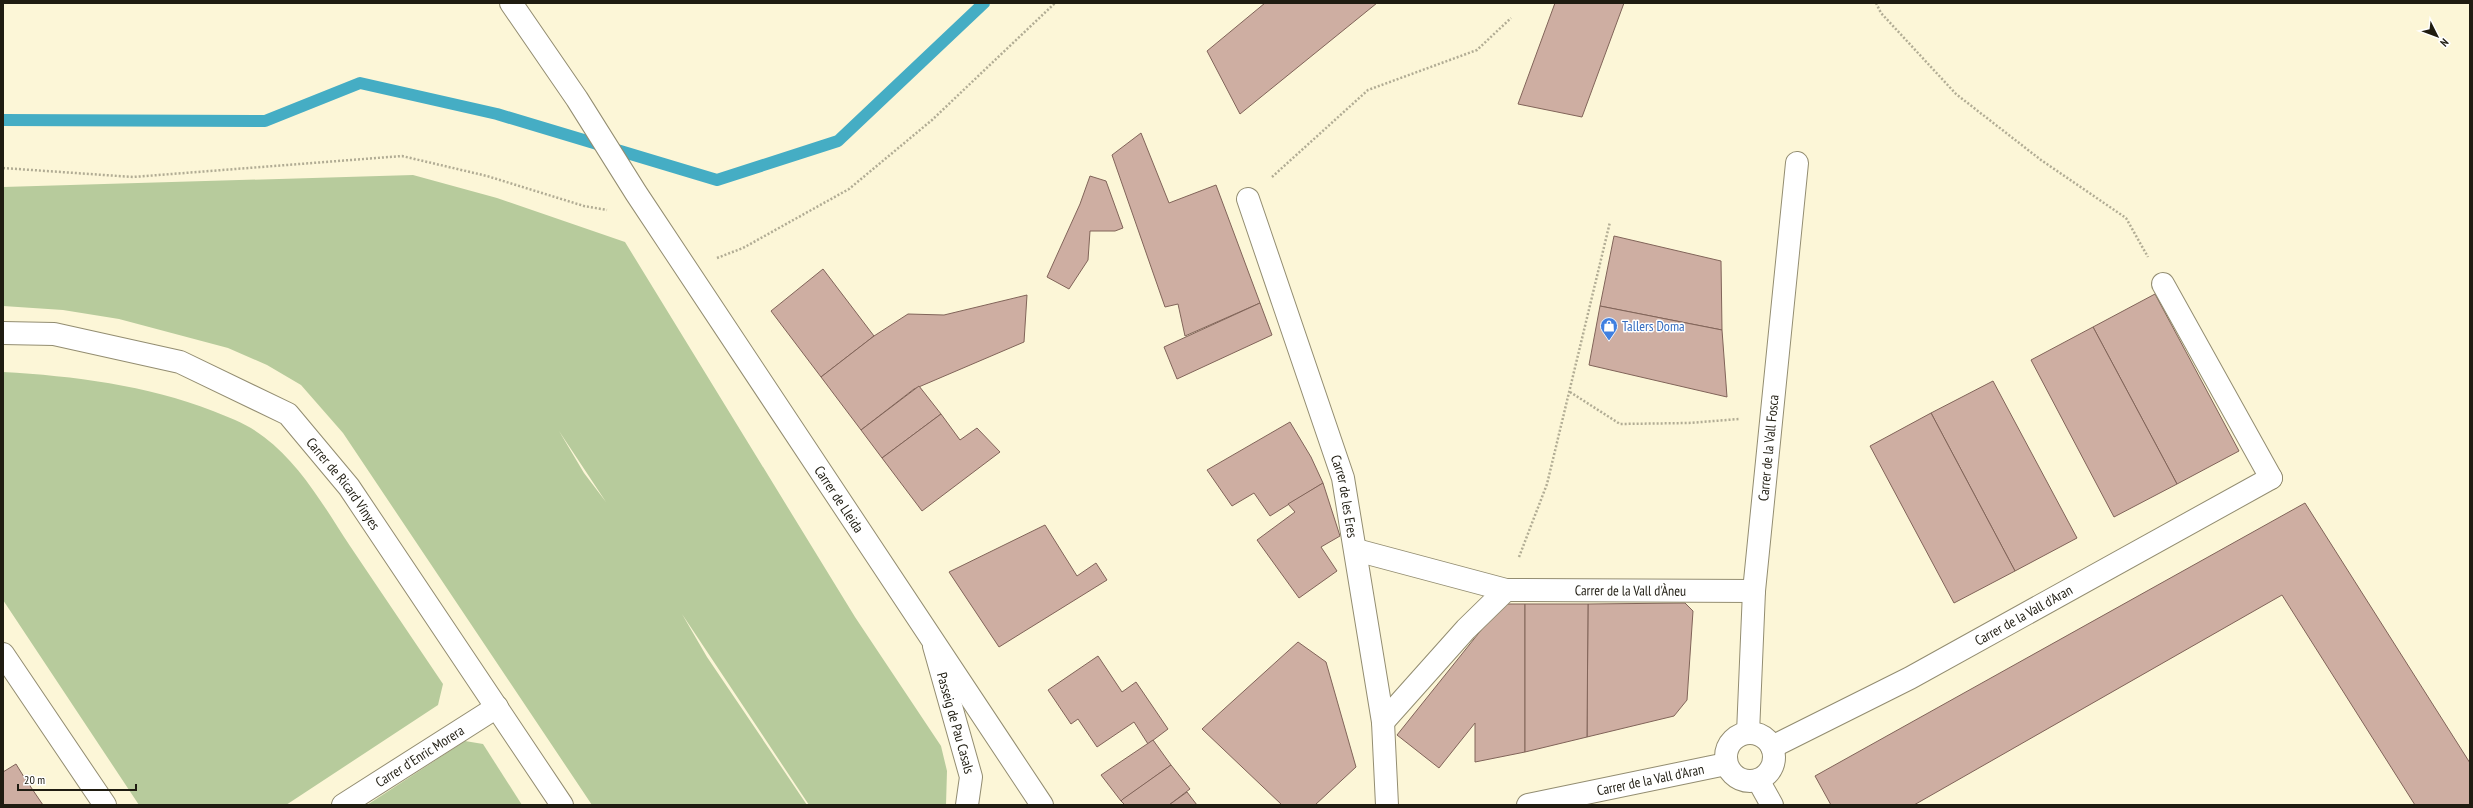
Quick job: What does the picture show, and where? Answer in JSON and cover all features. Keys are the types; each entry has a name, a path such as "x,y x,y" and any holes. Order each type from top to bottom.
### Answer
{"street":[{"name":"Carrer de Lleida","path":"511,3 577,99 651,216 1042,805"},
{"name":"Carrer de la Vall Fosca","path":"1748,732 1754,591 1797,163"},
{"name":"Carrer de les Eres","path":"1248,199 1343,478 1383,722 1387,805"},
{"name":"Carrer de la Vall d'Aran","path":"1772,747 1910,678 2271,478 2163,284"},
{"name":"Carrer de Ricard Vinyes","path":"3,333 54,334 180,362 288,414 349,487 562,805"},
{"name":"Carrer de la Vall d'Àneu","path":"1356,550 1506,590 1754,591"},
{"path":"1383,722 1466,629 1506,590"},
{"name":"Passeig de Pau Casals","path":"933,641 971,777 967,805"},
{"path":"3,654 105,805"},
{"name":"Carrer d'Enric Morera","path":"342,805 496,707"},
{"path":"1748,732 1762,736 1772,747 1774,753 1772,767 1764,778 1758,780 1742,780 1730,771 1726,764 1725,757 1729,743 1734,738 1748,732"},
{"name":"Carrer de la Vall d'Aran","path":"1528,805 1726,764"},
{"path":"1758,780 1772,805"}],"path":[{"path":"687,269 743,248 849,189 932,120 1055,3"},
{"path":"1876,3 1881,13 1956,94 2041,160 2126,218 2163,284"},
{"path":"1248,199 1368,90 1477,50 1511,18"},
{"path":"3,168 133,177 402,156 488,176 584,206 651,216"},
{"path":"1506,590 1547,484 1610,222"},
{"path":"1569,392 1620,424 1689,423 1772,417"}],"green space":[{"path":"413,175 497,198 625,242 855,617 941,746 947,771 946,805 809,805 682,614 707,657 807,805 592,805 343,433 301,385 267,365 228,348 119,319 63,310 3,306 3,187","holes":["559,431 606,502 584,473"]},
{"path":"3,372 83,379 162,394 226,416 246,425 264,437 290,460 312,488 443,684 438,705 286,805 139,805 3,600"},
{"path":"465,741 483,744 522,805 367,805"}],"building":[{"path":"1265,3 1377,3 1240,114 1207,51"},
{"path":"1555,3 1624,3 1582,117 1518,104"},
{"path":"1141,133 1169,203 1216,185 1260,303 1185,336 1178,304 1165,307 1112,155"},
{"path":"1090,176 1106,181 1123,228 1115,231 1090,231 1088,260 1069,289 1047,277 1080,204"},
{"path":"1614,236 1721,261 1722,330 1600,306"},
{"path":"823,269 874,336 821,377 771,311"},
{"path":"2155,294 2239,451 2177,484 2093,327"},
{"path":"1027,295 1024,342 914,389 861,430 821,377 874,336 908,314 944,315"},
{"path":"1260,303 1272,335 1177,379 1164,347"},
{"path":"1600,306 1722,330 1727,397 1589,365"},
{"path":"2093,327 2177,484 2114,517 2031,360"},
{"path":"1993,381 2077,538 2015,571 1931,413"},
{"path":"919,386 941,414 882,458 861,430"},
{"path":"1931,413 2015,571 1954,603 1870,446"},
{"path":"941,414 960,440 977,428 1000,452 922,511 882,458"},
{"path":"1290,422 1311,457 1323,483 1270,516 1254,493 1232,506 1207,470"},
{"path":"1323,483 1340,536 1321,547 1337,571 1299,598 1257,540 1295,512 1288,504"},
{"path":"2305,503 2470,763 2470,805 2415,805 2282,595 1914,805 1831,805 1815,776"},
{"path":"1045,525 1077,576 1096,563 1107,580 999,647 949,572"},
{"path":"1685,603 1693,611 1687,700 1674,716 1587,737 1588,604"},
{"path":"1502,604 1525,604 1525,752 1475,762 1475,723 1439,768 1397,735"},
{"path":"1525,604 1588,604 1587,737 1525,752"},
{"path":"1298,642 1326,662 1356,767 1315,805 1282,805 1202,729"},
{"path":"1098,656 1122,692 1136,682 1168,729 1148,744 1134,722 1097,747 1078,719 1071,724 1048,690"},
{"path":"1153,740 1171,765 1121,801 1101,775"},
{"path":"16,764 43,805 3,805 3,772"},
{"path":"1171,765 1190,789 1169,805 1125,805 1121,801 1123,799"},
{"path":"1187,792 1197,805 1169,805"}],"waterway":[{"path":"3,120 265,121 360,83 497,114 717,180 838,141 984,3"}],"place":[{"name":"Tallers Doma","path":"1609,341"}]}
